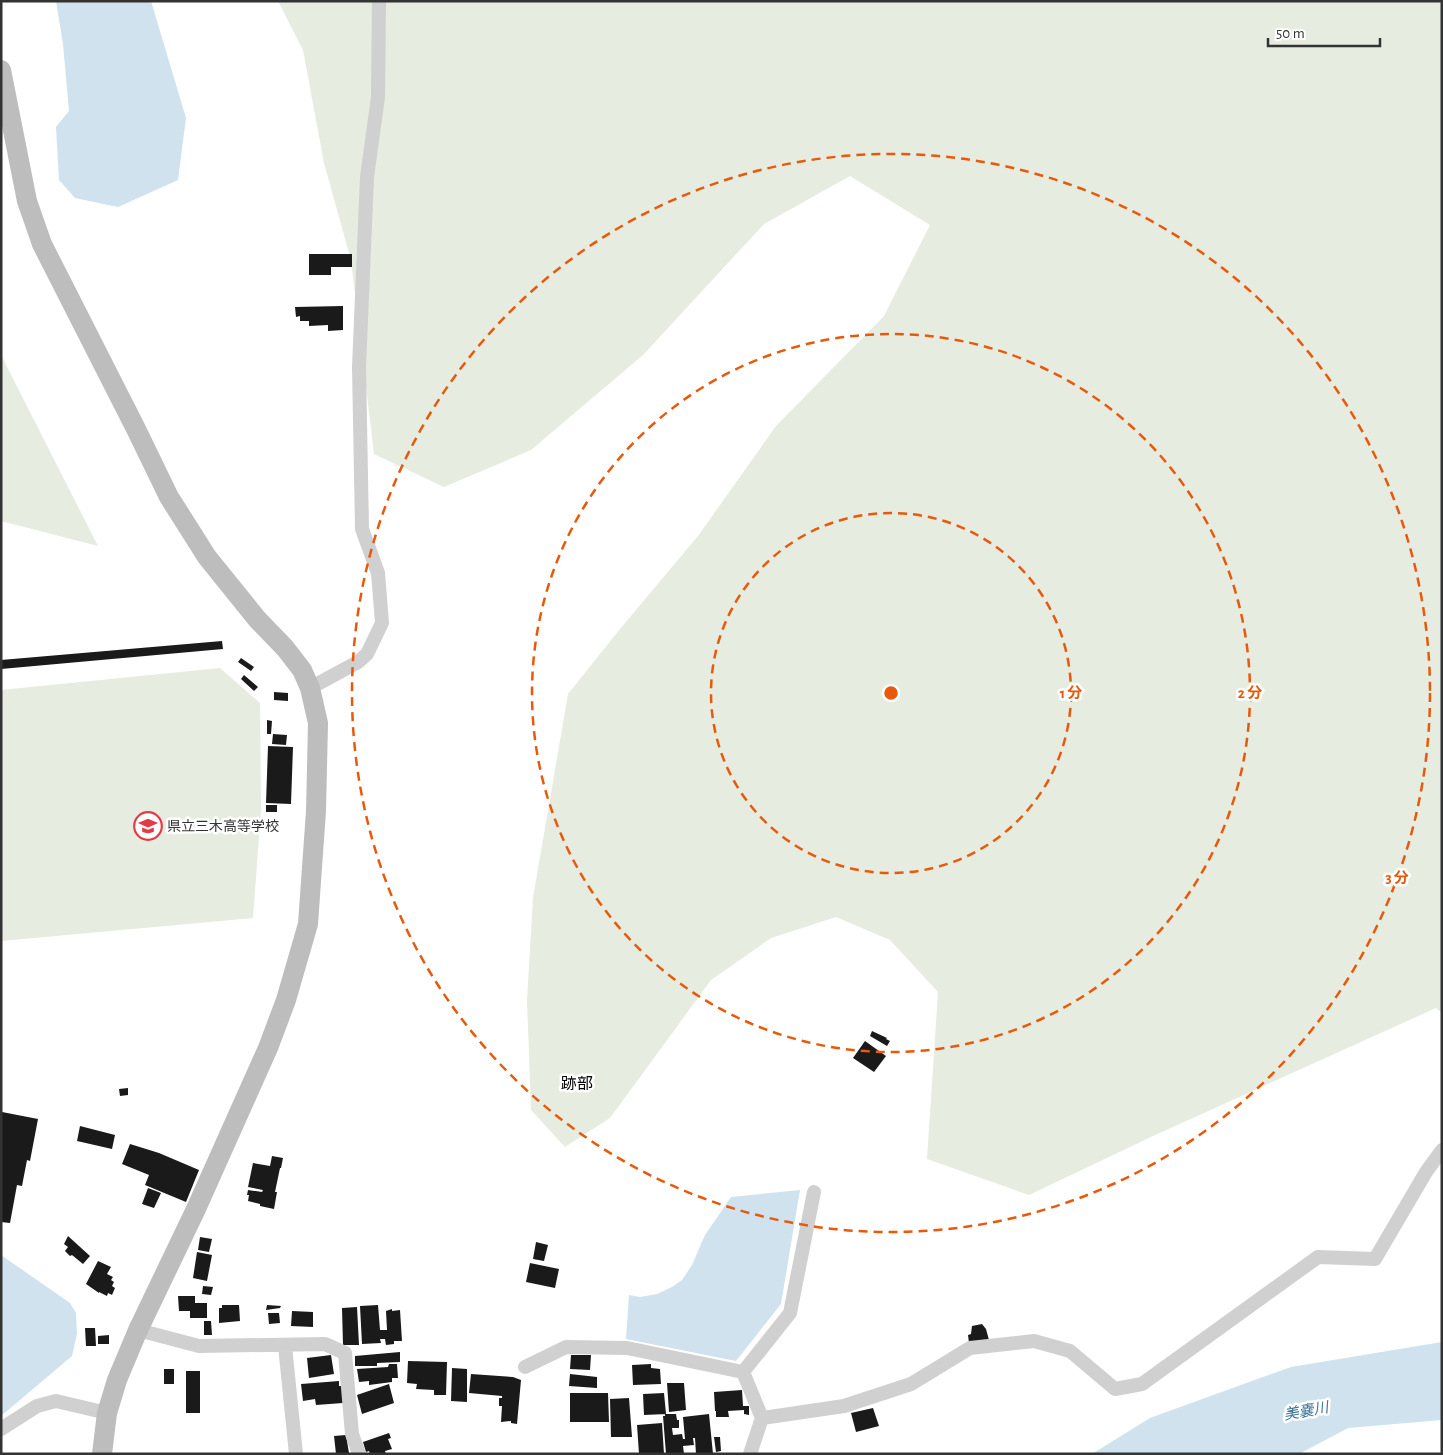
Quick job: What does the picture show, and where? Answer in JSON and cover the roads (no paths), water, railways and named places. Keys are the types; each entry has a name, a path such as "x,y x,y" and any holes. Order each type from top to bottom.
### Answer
{"street":[{"path":"310,688 358,662 367,654 382,623 378,573 362,529 359,367 366,177 378,97 379,1"},
{"path":"1,70 27,201 42,244 169,497 207,557 257,619 285,648 302,670 310,688 318,723 316,811 308,924 286,1000 268,1048 196,1209 138,1330 117,1380 107,1413 102,1454"},
{"path":"762,1418 844,1406 911,1384 970,1348 1034,1341 1070,1351 1115,1389 1142,1384 1318,1257 1375,1259 1426,1172 1442,1150"},
{"path":"743,1372 790,1313 814,1192"},
{"path":"138,1330 199,1346 325,1344 345,1353 352,1434 359,1454"},
{"path":"285,1346 296,1454"},
{"path":"525,1367 566,1347 626,1348 743,1372"},
{"path":"743,1372 762,1418 750,1454"},
{"path":"1,1429 37,1406 56,1401 107,1413"}],"water":[{"path":"56,1 151,1 186,118 178,180 118,207 75,198 59,180 56,127 69,111 63,44"},
{"path":"800,1190 781,1304 736,1361 626,1339 629,1295 640,1297 657,1294 682,1280 692,1265 705,1235 731,1197"},
{"path":"1,1255 70,1303 76,1313 77,1334 72,1356 1,1416"},
{"name":"美嚢川","path":"1442,1342 1442,1420 1348,1428 1299,1454 1092,1454 1150,1418 1291,1367"}],"place":[{"name":"県立三木高等学校","path":"148,826"}],"district":[{"name":"跡部","path":"577,1083"}]}
